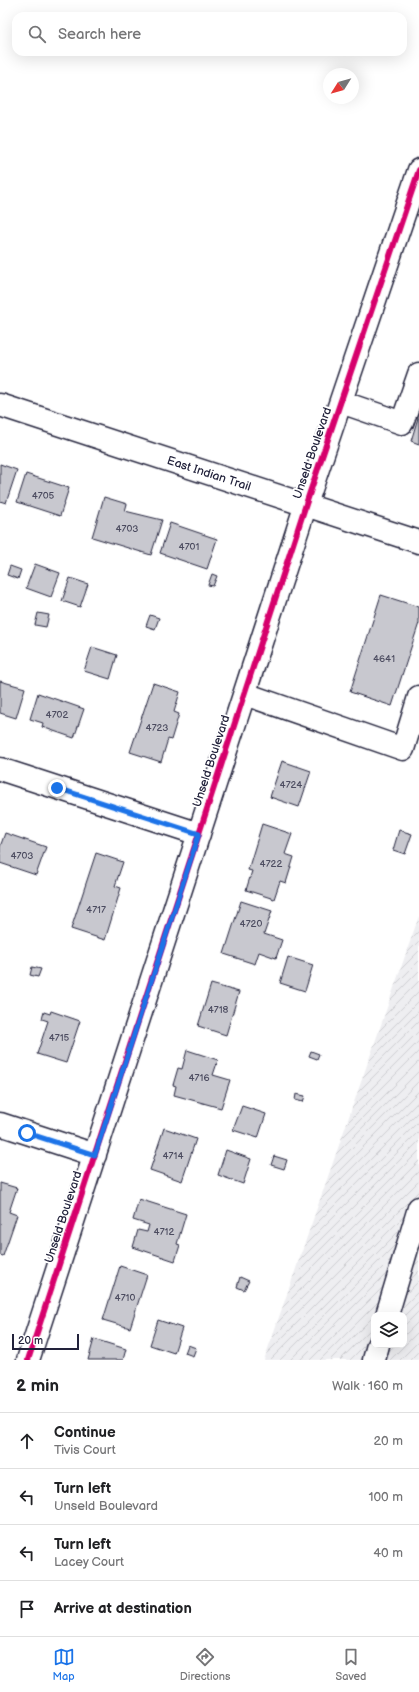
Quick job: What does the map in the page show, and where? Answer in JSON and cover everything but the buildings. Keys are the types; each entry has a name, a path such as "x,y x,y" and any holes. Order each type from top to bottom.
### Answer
{"street":[{"name":"Unseld Boulevard","path":"28,1360 306,504 416,191 419,170"},
{"path":"341,402 402,423 419,374"},
{"name":"East Indian Trail","path":"0,405 419,542"},
{"path":"245,694 403,749 419,696"},
{"path":"0,769 199,834"},
{"path":"0,1124 95,1155"},
{"path":"388,1312 419,1208"},
{"path":"374,1360 377,1348"}],"shaded area":[{"path":"419,916 419,1360 264,1360"}],"cycle path":[{"path":"28,1360 306,504 419,170"}],"route":[{"path":"27,1133 95,1155 199,834 57,788"}]}
